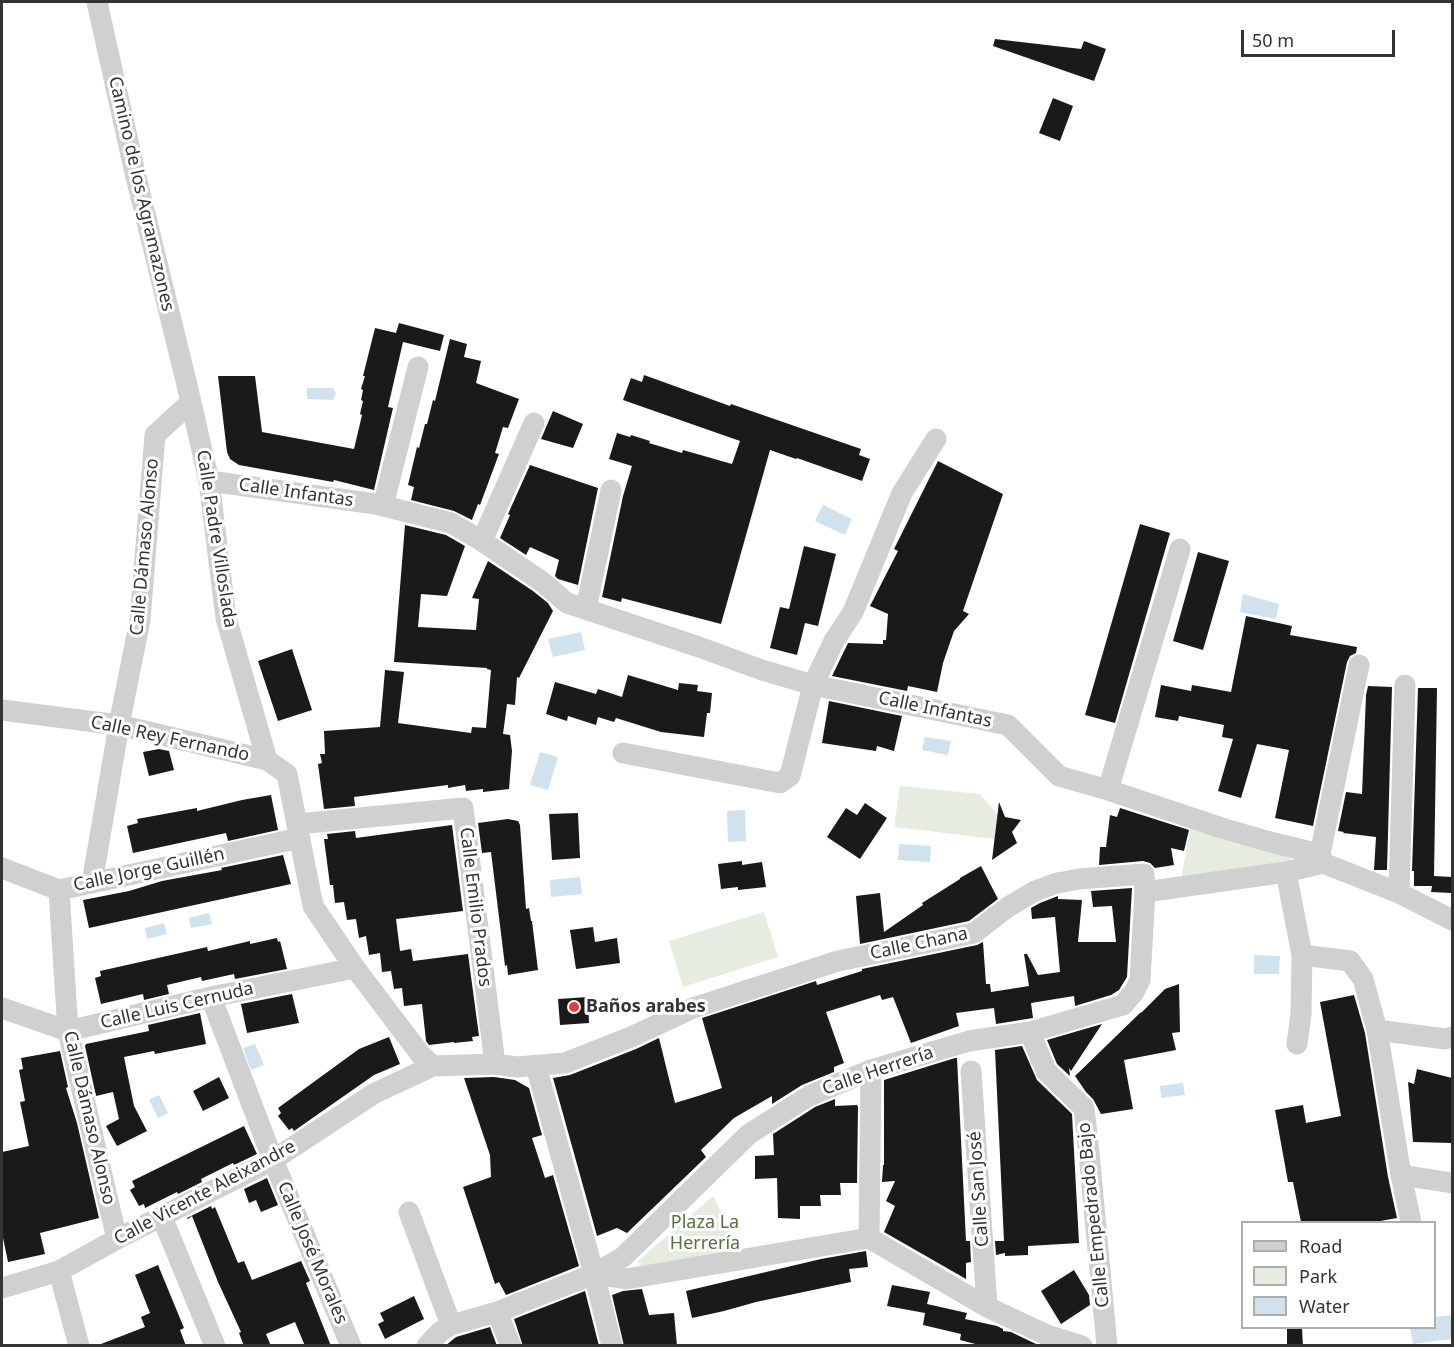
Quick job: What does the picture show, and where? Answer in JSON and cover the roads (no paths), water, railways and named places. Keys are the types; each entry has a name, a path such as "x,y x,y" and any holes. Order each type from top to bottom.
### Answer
{"street":[{"name":"Camino de los Agramazones","path":"97,2 135,173 189,394"},
{"path":"383,506 417,367"},
{"name":"Calle Padre Villoslada","path":"189,394 209,481 226,618 267,760"},
{"name":"Calle Dámaso Alonso","path":"92,883 119,725 140,620 155,435 189,394"},
{"path":"482,541 534,423"},
{"path":"622,753 780,783 790,776 813,685 834,641 853,612 902,493 936,439"},
{"name":"Calle Infantas","path":"209,481 383,506 451,523 541,581 567,603 762,670 813,685 1008,725 1059,776 1321,858 1452,920"},
{"path":"586,609 611,490"},
{"path":"1108,790 1180,549"},
{"path":"1145,892 1286,872 1321,858 1359,665"},
{"path":"1399,893 1405,685"},
{"name":"Calle Rey Fernando","path":"2,710 119,725 267,760"},
{"path":"267,760 287,774 313,906 355,968 421,1055 434,1066 495,1064 517,1067 536,1066 612,1346"},
{"name":"Calle Emilio Prados","path":"298,831 463,808 495,1064"},
{"name":"Calle Jorge Guillén","path":"2,868 59,890 298,831"},
{"path":"1286,872 1302,955 1298,1044"},
{"name":"Calle Chana","path":"536,1066 565,1064 693,1008 838,960 974,933 1008,907 1035,891 1057,883 1144,874 1145,892"},
{"name":"Calle Dámaso Alonso","path":"59,890 68,1031 117,1239"},
{"name":"Calle Herrería","path":"427,1346 440,1332 451,1325 497,1312 594,1274 623,1257 749,1134 809,1096 871,1070 969,1041 1030,1032 1122,1005 1134,992 1140,980 1145,892"},
{"path":"1302,955 1350,961 1363,979 1377,1030 1411,1221"},
{"name":"Calle Luis Cernuda","path":"68,1031 355,968"},
{"name":"Calle José Morales","path":"211,998 273,1160 351,1346"},
{"path":"2,1008 68,1031"},
{"path":"1377,1030 1449,1038"},
{"name":"Calle Empedrado Bajo","path":"1030,1032 1046,1071 1084,1108 1107,1346"},
{"name":"Calle Vicente Aleixandre","path":"2,1287 59,1271 273,1160 375,1093 434,1066"},
{"path":"869,1238 871,1070"},
{"name":"Calle San José","path":"971,1071 987,1307"},
{"path":"1401,1175 1452,1183"},
{"path":"409,1212 451,1325"},
{"path":"162,1217 215,1346"},
{"path":"594,1274 626,1279 869,1238 987,1307 1047,1335 1082,1346"},
{"path":"59,1271 79,1346"},
{"path":"497,1312 511,1346"}],"water":[{"path":"307,388 333,388 336,394 333,400 307,399"},
{"path":"823,505 852,519 845,535 815,521"},
{"path":"1243,594 1279,604 1276,619 1240,612"},
{"path":"581,632 585,650 553,657 548,639"},
{"path":"925,737 951,741 948,755 922,750"},
{"path":"540,752 558,757 548,790 530,785"},
{"path":"745,810 746,841 728,842 727,811"},
{"path":"899,844 931,846 930,862 898,860"},
{"path":"580,877 582,894 551,897 550,880"},
{"path":"209,913 212,924 191,928 189,918"},
{"path":"164,923 167,934 147,939 145,928"},
{"path":"1254,955 1280,956 1279,974 1254,974"},
{"path":"255,1044 264,1065 251,1070 243,1048"},
{"path":"1183,1083 1185,1095 1161,1098 1160,1086"},
{"path":"159,1095 168,1113 158,1118 149,1100"},
{"path":"1452,1315 1452,1339 1413,1344 1410,1329 1436,1329 1436,1317"}],"place":[{"name":"Baños arabes","path":"574,1007"}],"park label":[{"name":"Plaza La Herrería","path":"705,1233"}]}
